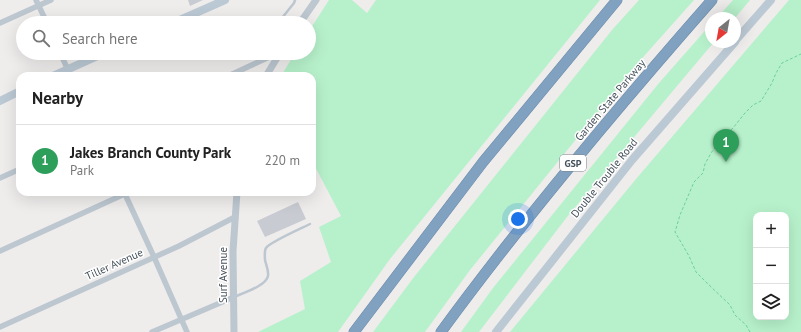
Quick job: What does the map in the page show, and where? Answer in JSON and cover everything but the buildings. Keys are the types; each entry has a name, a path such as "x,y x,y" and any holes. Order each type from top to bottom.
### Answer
{"highway":[{"path":"354,332 483,162 617,0"},
{"name":"Garden State Parkway","path":"441,332 514,236 578,157 643,78 712,0"}],"main road":[{"path":"188,16 225,0"},
{"name":"Double Trouble Road","path":"741,35 771,0"},
{"name":"Double Trouble Road","path":"496,332 632,160 730,48"},
{"path":"69,72 91,60"},
{"path":"0,100 16,93"}],"street":[{"path":"0,24 38,3 52,0"},
{"path":"305,16 316,0"},
{"path":"38,3 44,16"},
{"path":"63,60 69,72"},
{"path":"237,72 263,60"},
{"path":"268,72 275,60"},
{"path":"0,178 16,171"},
{"path":"0,251 119,196"},
{"path":"127,196 187,332"},
{"name":"Surf Avenue","path":"234,332 233,251 237,196"},
{"name":"Tiller Avenue","path":"0,327 179,246 235,217"},
{"path":"152,332 234,297"}],"lane":[{"path":"284,16 295,0"},
{"path":"234,297 261,285 265,281 268,276 265,254 266,248 271,243 310,224"}],"path":[{"path":"750,332 746,325 735,315 730,305 696,272 689,256 675,232 694,182 703,173 705,164 711,153 745,113 753,105 761,101 782,63 801,54"}],"green space":[{"path":"329,0 352,0 367,13 376,0 600,0 390,259 338,332 258,332 305,309 300,281 331,262 319,227 341,216 316,169 316,72 283,72 291,60 316,60 316,20"},
{"path":"639,0 694,0 637,64 470,270 425,332 373,332 414,277 612,30"},
{"path":"733,0 750,0 740,12 722,12"},
{"path":"789,0 801,0 801,332 510,332 636,179"},
{"path":"705,31 705,48 709,48 567,217 479,332 461,332 493,288 659,83"}],"place":[{"name":"Jakes Branch County Park","path":"726,162"}]}
